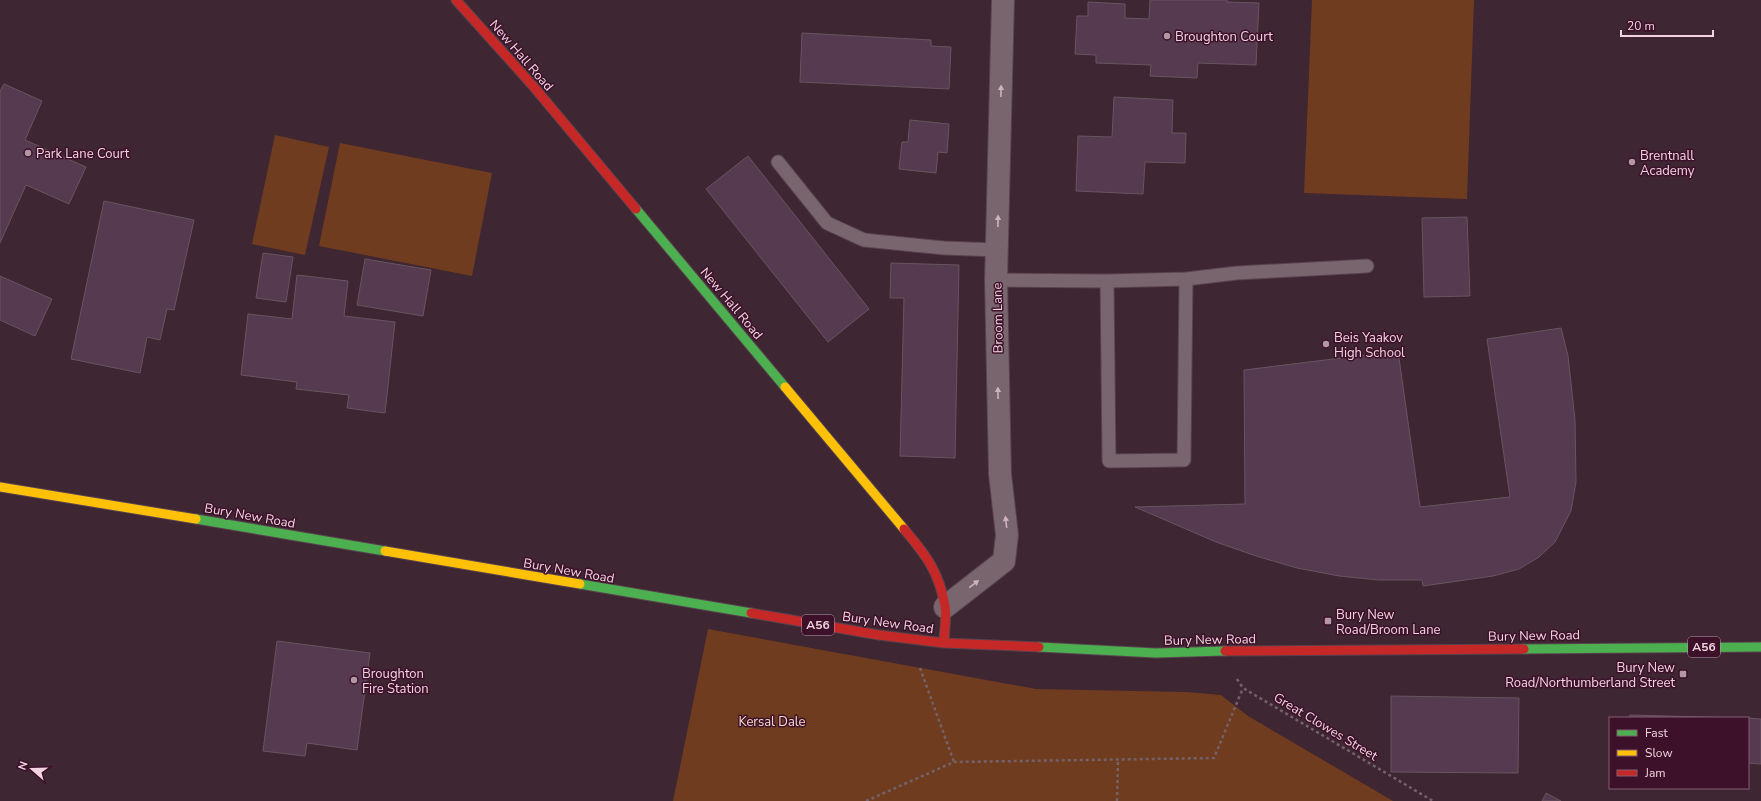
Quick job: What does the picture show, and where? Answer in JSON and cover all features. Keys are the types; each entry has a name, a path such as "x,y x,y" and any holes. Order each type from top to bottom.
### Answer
{"main road":[{"name":"New Hall Road","path":"456,0 533,86 925,554 936,572 944,607 944,643"},
{"name":"Bury New Road","path":"0,487 855,631 944,643 1156,653 1232,651 1761,647"}],"street":[{"name":"Broom Lane","path":"944,607 1004,561 1007,535 1000,474 996,280 1003,0"}],"lane":[{"path":"778,162 827,224 864,240 944,248 997,250"},
{"path":"996,280 1107,281 1186,278 1238,273 1368,266"},
{"path":"1107,281 1109,461 1184,460 1186,278"}],"path":[{"path":"914,640 917,658 954,762"},
{"name":"Great Clowes Street","path":"1232,651 1233,672 1243,688 1433,801"},
{"path":"866,801 954,762 1214,758 1243,688"},
{"path":"1117,801 1118,760"}],"green space":[{"path":"1312,0 1474,0 1467,199 1304,193"},
{"path":"275,135 329,147 305,255 252,244"},
{"path":"340,143 492,173 472,276 319,246"},
{"name":"Kersal Dale","path":"708,629 1036,689 1186,692 1221,695 1248,716 1393,801 673,801"}],"building":[{"name":"Broughton Court","path":"1150,0 1227,0 1227,2 1259,3 1256,65 1198,63 1197,78 1150,76 1151,65 1096,63 1096,55 1075,54 1077,16 1088,16 1088,2 1125,4 1125,18 1149,19"},
{"path":"802,33 931,40 931,46 951,47 949,89 800,82"},
{"name":"Park Lane Court","path":"4,84 42,101 25,140 86,167 69,204 26,185 0,243 0,91"},
{"path":"1114,97 1173,100 1172,133 1186,133 1185,163 1145,162 1143,194 1076,191 1078,136 1112,137"},
{"path":"910,120 949,124 947,153 938,152 936,173 899,169 902,142 908,142"},
{"path":"748,156 869,309 828,342 706,189"},
{"path":"104,201 194,220 174,310 167,309 160,340 147,337 140,373 71,359"},
{"path":"1467,217 1470,296 1424,297 1422,218"},
{"path":"263,253 293,257 286,302 256,298"},
{"path":"365,259 431,270 423,316 357,305"},
{"path":"891,263 959,265 955,458 900,456 904,298 890,298"},
{"path":"297,275 348,281 344,316 395,322 385,413 347,408 349,395 296,389 297,382 241,375 248,314 292,319"},
{"path":"0,276 52,299 35,336 0,320"},
{"path":"1561,328 1568,356 1575,420 1576,482 1571,511 1555,542 1539,557 1519,569 1493,576 1423,586 1422,580 1379,580 1339,576 1297,568 1256,556 1216,542 1135,507 1245,504 1244,370 1398,351 1420,507 1510,497 1487,339"},
{"path":"277,641 370,653 357,750 307,743 305,756 263,751"},
{"path":"1391,696 1519,698 1518,773 1391,772"},
{"path":"1630,715 1703,717 1630,717"},
{"path":"1749,718 1761,719 1761,764 1749,763"},
{"path":"1546,793 1561,801 1542,801"}],"traffic: fast":[{"path":"636,209 785,387"},
{"path":"196,519 385,551"},
{"path":"580,584 751,613"},
{"path":"1039,647 1156,653 1225,651"},
{"path":"1524,649 1761,647"}],"traffic: slow":[{"path":"785,387 904,529"},
{"path":"0,487 196,519"},
{"path":"385,551 580,584"}],"traffic: jam":[{"path":"456,0 533,86 636,209"},
{"path":"904,529 925,556 939,583 946,611 944,643"},
{"path":"751,613 879,635 944,643 1039,647"},
{"path":"1225,651 1524,649"}],"place":[{"name":"Broughton Court","path":"1167,36"},
{"name":"Park Lane Court","path":"28,153"},
{"name":"Brentnall Academy","path":"1632,162"},
{"name":"Beis Yaakov High School","path":"1326,344"},
{"name":"Bury New Road/Broom Lane","path":"1328,621"},
{"name":"Bury New Road/Northumberland Street","path":"1683,674"},
{"name":"Broughton Fire Station","path":"354,680"}]}
